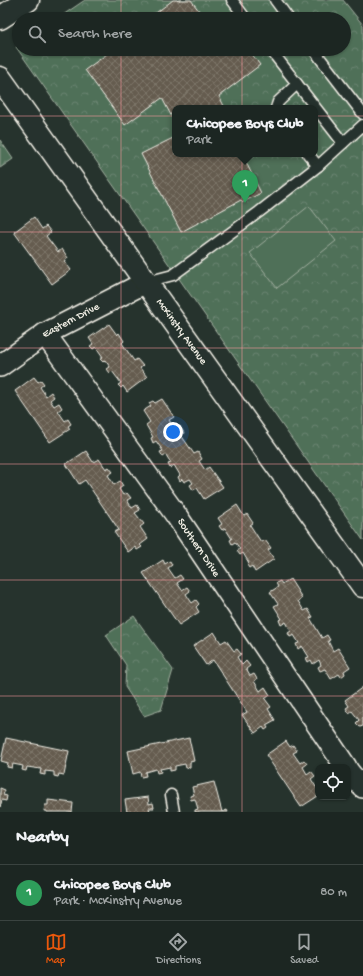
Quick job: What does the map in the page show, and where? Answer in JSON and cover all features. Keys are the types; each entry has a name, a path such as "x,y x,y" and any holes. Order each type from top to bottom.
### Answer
{"street":[{"path":"0,18 28,0"},
{"name":"McKinstry Avenue","path":"0,78 363,586"},
{"name":"Eastern Drive","path":"0,366 45,334 146,282"},
{"name":"Southern Drive","path":"45,334 176,515 344,764"},
{"path":"351,775 363,787"}],"lane":[{"path":"232,0 241,12"},
{"path":"275,0 284,12"},
{"path":"275,56 313,105"},
{"path":"318,56 363,114"},
{"path":"277,105 278,102 297,84"},
{"path":"318,111 343,143"},
{"path":"146,282 173,275 259,212 318,166 363,125"},
{"path":"310,157 318,166"},
{"path":"171,795 174,812"}],"green space":[{"path":"85,0 343,0 363,25 363,540 22,56 351,56 351,12 67,12"},
{"path":"0,140 13,159 0,168"},
{"path":"309,206 336,241 277,288 250,253"},
{"path":"134,616 173,670 161,710 144,716 125,687 126,665 106,635"}],"building":[{"path":"173,0 191,0 200,12 157,12"},
{"path":"104,56 253,56 260,65 219,96 224,105 172,105 172,117 162,98 125,125 85,70"},
{"path":"172,138 172,157 243,157 261,193 243,202 241,200 181,232 141,154"},
{"path":"34,217 42,229 46,226 51,232 46,236 58,252 62,249 68,258 64,261 71,270 52,284 14,232"},
{"path":"109,324 117,335 119,333 124,341 122,343 134,361 137,359 143,366 140,368 147,377 127,392 123,386 121,388 118,385 121,383 112,371 110,373 107,369 110,367 105,360 103,362 100,359 103,357 96,347 93,349 90,346 93,344 89,338"},
{"path":"34,377 38,382 41,380 44,384 40,387 46,396 51,392 54,397 50,400 54,406 59,403 62,408 58,411 65,421 68,419 71,424 68,426 70,429 50,442 15,391"},
{"path":"162,399 174,417 169,420 175,429 180,426 184,433 181,435 194,454 198,452 202,459 199,461 205,470 209,467 223,487 204,499 197,488 193,490 190,485 193,483 190,479 184,482 182,479 180,481 178,477 180,475 174,465 170,468 168,464 171,463 166,455 163,457 160,452 163,451 156,441 153,443 151,438 153,437 146,425 150,422 143,411 151,406 149,403 153,401 155,403"},
{"path":"86,451 93,462 99,459 106,469 109,467 113,472 108,475 114,485 120,481 123,486 119,489 123,495 127,493 131,498 127,500 132,508 137,505 140,510 135,513 144,524 140,527 148,539 140,545 142,547 137,550 135,547 128,552 114,532 119,530 85,480 79,484 66,464"},
{"path":"237,505 244,516 247,514 253,523 250,525 261,542 265,540 271,548 268,550 274,559 255,572 252,566 249,568 247,565 249,563 243,553 240,555 237,551 240,549 235,542 232,544 230,540 232,539 225,528 222,530 219,526 222,524 218,518"},
{"path":"163,560 165,564 170,561 172,565 168,568 175,578 180,575 183,579 177,583 182,590 187,587 190,591 186,594 192,603 196,600 199,604 196,607 199,612 179,625 143,573"},
{"path":"290,579 302,598 298,601 304,611 308,609 313,617 310,618 322,638 327,635 333,651 338,648 350,667 344,671 345,674 341,677 339,674 331,679 325,669 320,671 318,667 321,665 319,660 313,664 311,660 308,662 306,658 309,657 302,646 298,649 296,644 299,643 294,635 290,637 288,633 291,631 286,622 281,625 279,620 282,619 274,606 278,604 270,592 278,587 276,583 280,581 282,584"},
{"path":"214,632 221,643 226,640 234,651 237,649 241,654 237,657 242,665 246,661 250,666 246,669 250,676 254,674 257,679 254,681 260,691 265,687 270,695 265,699 271,707 268,709 275,720 266,725 268,728 265,730 263,727 255,733 242,715 247,712 213,660 206,665 193,646"},
{"path":"363,687 363,726 360,727 356,723 359,720 352,711 349,713 346,708 349,706 345,700"},
{"path":"6,738 69,751 64,775 59,774 58,777 54,776 54,772 45,771 45,775 40,774 41,769 27,767 26,771 22,770 23,766 13,764 12,768 7,767 8,763 1,761"},
{"path":"189,738 194,761 190,762 190,767 186,768 185,764 175,766 175,770 170,771 170,767 160,769 161,772 157,773 156,769 145,772 146,776 141,777 140,772 133,774 128,751"},
{"path":"286,741 290,747 293,745 297,751 293,753 300,763 304,760 307,764 303,767 307,774 311,771 315,776 311,779 315,785 315,798 301,807 266,755"},
{"path":"214,782 222,812 195,812 195,810 198,809 195,799 191,800 190,796 194,795 192,787"},
{"path":"0,788 5,790 3,795 7,796 6,801 2,800 0,807"},
{"path":"148,797 149,804 153,803 154,808 149,808 150,812 127,812 125,800"},
{"path":"48,800 73,803 72,812 44,811 45,805 48,805"}],"place":[{"name":"Chicopee Boys Club","path":"245,203"}]}
